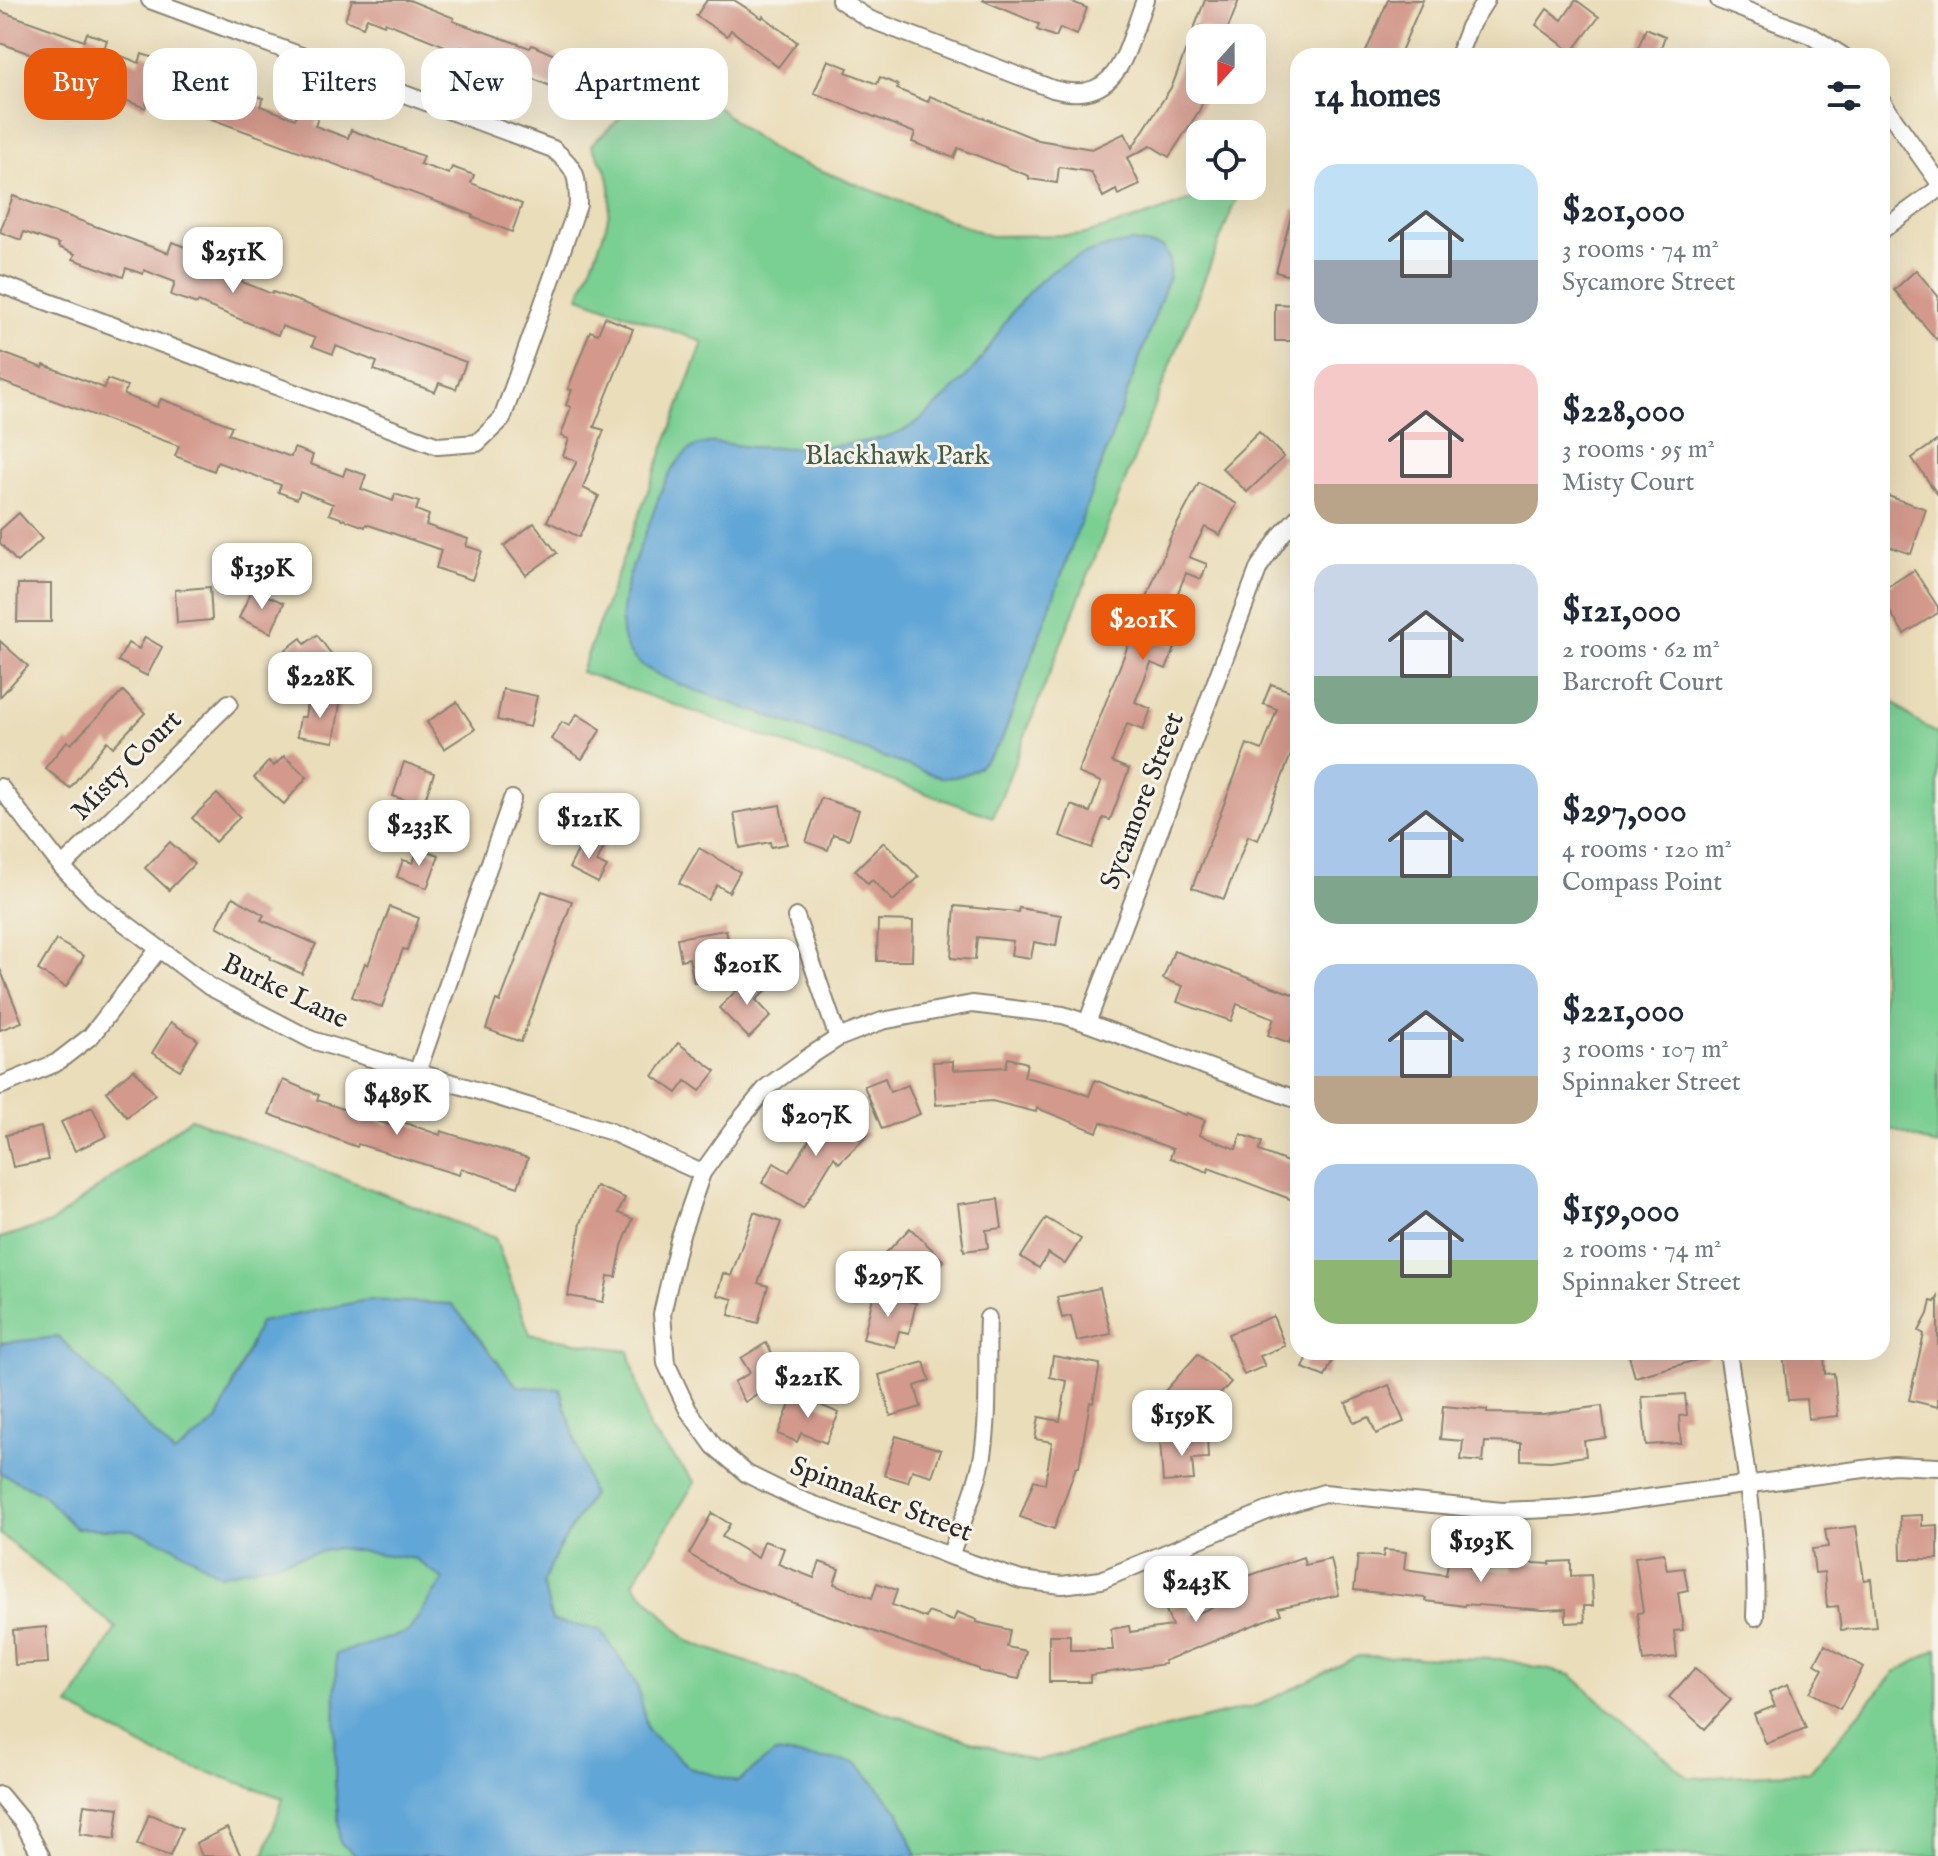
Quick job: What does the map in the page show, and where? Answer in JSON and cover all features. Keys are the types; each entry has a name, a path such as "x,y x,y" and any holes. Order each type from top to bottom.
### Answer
{"street":[{"path":"0,284 438,446 477,443 502,419 578,205 578,179 570,163 553,149 150,0"},
{"path":"840,0 869,19 1073,95 1089,93 1112,79 1120,67 1145,0"},
{"path":"1461,48 1469,27 1486,0"},
{"path":"1719,0 1810,35 1830,48"},
{"path":"1890,113 1938,181"},
{"path":"1890,224 1938,189"},
{"name":"Sycamore Street","path":"1087,1023 1259,567 1290,526"},
{"name":"Misty Court","path":"62,867 229,703"},
{"name":"Burke Lane","path":"0,787 62,867 93,899 210,987 312,1040 609,1131 702,1173"},
{"path":"417,1073 512,799"},
{"path":"796,917 838,1038"},
{"path":"0,1086 56,1063 91,1036 158,950"},
{"name":"Spinnaker Street","path":"1290,1097 1087,1023 1049,1013 972,1004 882,1021 838,1038 767,1087 702,1173 679,1240 662,1314 666,1363 688,1410 714,1446 747,1474 796,1498 1021,1580 1062,1585 1101,1580 1267,1511 1324,1493 1502,1511 1572,1508 1894,1465 1938,1467"},
{"path":"950,1556 982,1460 988,1413 988,1318"},
{"path":"1729,1360 1753,1517 1757,1571 1755,1617"},
{"path":"0,1795 24,1824 41,1856"}],"green space":[{"name":"Blackhawk Park","path":"728,116 781,155 990,236 1082,235 1190,200 1235,200 993,817 581,672 703,342 579,297 603,236 610,204 607,173 591,145 618,120 728,120"},
{"path":"1890,698 1911,718 1938,734 1938,1146 1890,1129"},
{"path":"191,1118 495,1238 530,1334 629,1351 649,1429 695,1482 633,1583 688,1641 938,1731 1035,1761 1259,1705 1358,1656 1501,1659 1571,1675 1689,1778 1809,1772 1894,1673 1938,1649 1938,1856 264,1856 283,1798 158,1755 69,1706 116,1628 0,1534 0,1238 51,1223"}],"water":[{"path":"1132,242 1163,247 1170,260 1169,277 1003,737 992,754 978,767 962,775 942,778 678,684 634,658 623,639 621,627 626,587 665,483 688,451 695,446 711,443 770,448 838,445 883,438 902,431 932,410 968,375 1020,302 1047,275 1077,257"},
{"path":"367,1300 452,1304 517,1386 560,1389 592,1495 558,1550 543,1583 552,1621 601,1630 637,1685 648,1731 690,1768 737,1782 775,1753 857,1763 899,1812 917,1856 358,1856 340,1843 335,1782 336,1654 408,1632 443,1580 416,1559 337,1548 220,1575 175,1547 132,1530 75,1528 41,1493 0,1473 0,1343 59,1337 174,1454 217,1421 260,1322"}],"building":[{"path":"352,0 409,0 454,18 453,21 530,48 450,48 385,22 384,25 367,18 363,27 345,20"},
{"path":"707,0 734,0 763,16 797,42 778,67 731,30 727,36 696,16"},
{"path":"982,0 1068,0 1087,8 1077,35 1060,28 1056,37 1037,30 1039,24"},
{"path":"1205,0 1239,0 1230,24 1196,24"},
{"path":"1388,0 1423,0 1402,48 1367,48"},
{"path":"1576,0 1599,17 1575,48 1567,48 1536,25 1547,9 1562,20"},
{"path":"0,11 84,41 87,33 107,40 104,48 24,48 24,52 0,43"},
{"path":"1646,28 1665,36 1661,48 1638,48"},
{"path":"532,45 548,52 548,85 532,78"},
{"path":"1186,50 1186,104 1202,104 1199,111 1193,120 1186,120 1186,131 1169,157 1151,146 1127,158 1140,185 1118,195 1116,190 1103,197 1091,172 1059,167 1057,183 1029,179 1029,176 958,148 954,158 912,142 915,133 814,93 828,60 848,68 846,72 877,84 880,77 898,85 897,89 928,102 930,96 1038,140 1092,149 1125,133 1132,148 1172,86"},
{"path":"142,54 143,54 143,107 127,101 127,58 139,63"},
{"path":"257,96 263,98 260,106 273,111 273,120 317,120 315,126 348,138 351,130 423,156 420,164 449,174 452,167 474,175 471,183 522,204 512,232 214,120 257,120"},
{"path":"13,196 168,253 172,242 214,258 210,269 466,362 456,389 439,383 435,392 374,370 377,362 336,346 333,354 312,346 315,338 282,326 278,335 198,302 171,295 175,282 144,270 143,274 126,268 123,277 73,259 75,254 58,247 59,244 24,232 21,240 0,232"},
{"path":"1290,220 1290,276 1276,272"},
{"path":"1916,270 1938,296 1938,341 1894,290"},
{"path":"1275,304 1290,305 1290,341 1275,341"},
{"path":"605,317 633,329 594,427 604,430 583,488 599,496 579,537 547,521 577,461 563,456 569,439 561,436 571,407 566,405 572,390 568,389 590,331 598,334"},
{"path":"0,352 104,388 107,379 127,386 124,395 157,407 161,399 232,426 228,434 291,457 294,448 313,455 310,464 343,476 346,468 366,475 361,489 393,501 395,494 419,502 416,510 429,515 426,525 468,539 466,546 482,551 472,580 436,568 441,550 329,514 333,504 300,491 297,499 278,492 281,485 217,462 214,471 175,456 179,446 0,381"},
{"path":"1259,432 1284,457 1247,492 1222,468"},
{"path":"1938,440 1938,495 1912,458"},
{"path":"1199,483 1237,504 1220,535 1205,527 1189,557 1207,564 1201,579 1186,573 1158,641 1175,648 1166,669 1151,663 1135,702 1151,709 1143,730 1127,724 1112,762 1129,769 1110,820 1103,818 1092,848 1060,836 1071,805 1090,812 1101,782 1078,773 1171,536"},
{"path":"1890,497 1926,509 1911,554 1890,547"},
{"path":"19,513 42,539 17,562 0,543 0,530"},
{"path":"534,523 557,553 526,575 504,546"},
{"path":"1914,570 1938,607 1938,613 1904,634 1890,612 1890,585"},
{"path":"18,584 51,584 51,622 17,622"},
{"path":"210,587 212,620 177,623 175,590"},
{"path":"252,589 284,603 271,633 239,618"},
{"path":"317,635 335,659 306,680 284,651 301,638 305,644"},
{"path":"145,637 162,647 147,676 118,661 128,643 139,649"},
{"path":"0,641 28,666 0,697"},
{"path":"1271,684 1290,691 1290,757 1258,840 1248,836 1224,899 1192,888 1247,744 1262,750 1277,709 1263,704"},
{"path":"503,689 537,696 530,727 497,720"},
{"path":"123,691 145,713 113,747 107,741 70,788 45,768 67,741 71,744"},
{"path":"308,698 340,703 334,742 297,736 300,717 305,717"},
{"path":"457,702 475,729 444,749 427,722"},
{"path":"577,714 601,729 582,759 551,739 562,722 569,726"},
{"path":"284,756 307,777 284,804 254,778 269,761 274,766"},
{"path":"404,762 434,773 423,806 393,796"},
{"path":"217,794 240,817 215,842 192,818"},
{"path":"821,798 859,810 849,839 833,834 828,850 806,842"},
{"path":"780,805 787,844 771,847 770,842 740,848 734,813"},
{"path":"585,837 604,847 597,862 607,867 598,883 569,868"},
{"path":"170,842 194,864 169,890 145,868"},
{"path":"884,842 919,877 893,901 872,880 868,884 855,870"},
{"path":"418,848 439,855 427,888 397,877 403,860 413,863"},
{"path":"699,848 740,872 729,892 717,885 708,900 679,883"},
{"path":"542,891 572,901 521,1042 486,1029 496,1000 500,1002"},
{"path":"233,897 264,915 261,920 316,944 302,974 270,959 217,926"},
{"path":"955,906 1018,912 1019,908 1061,915 1056,946 1034,942 1031,958 1011,955 1013,941 977,937 975,960 951,958"},
{"path":"390,907 419,918 407,950 403,949 382,1007 352,997"},
{"path":"878,920 913,921 912,961 877,961"},
{"path":"726,930 730,949 723,950 727,978 694,983 689,958 681,960 677,938"},
{"path":"56,940 84,956 66,987 38,970"},
{"path":"1174,951 1290,993 1290,1043 1268,1035 1274,1018 1237,1004 1231,1021 1177,1002 1183,986 1163,979"},
{"path":"0,969 22,1022 0,1030"},
{"path":"752,975 767,990 756,1000 771,1016 749,1038 719,1008"},
{"path":"171,1022 198,1040 180,1070 152,1053"},
{"path":"678,1043 716,1071 700,1091 686,1081 677,1093 653,1076"},
{"path":"1008,1058 1027,1063 1024,1077 1089,1096 1095,1080 1205,1120 1199,1135 1236,1149 1241,1134 1262,1142 1259,1151 1290,1163 1290,1199 1209,1168 1208,1172 1170,1158 1173,1149 1101,1122 1097,1132 1037,1108 1036,1112 992,1101 936,1105 933,1062 953,1061 953,1070 1006,1067"},
{"path":"134,1069 155,1094 127,1117 106,1092"},
{"path":"885,1078 890,1092 908,1085 920,1114 882,1129 864,1086"},
{"path":"283,1080 319,1095 317,1100 389,1125 391,1118 440,1135 441,1131 528,1158 518,1187 461,1168 459,1175 358,1144 357,1147 269,1114"},
{"path":"92,1107 107,1136 75,1151 61,1122"},
{"path":"822,1112 834,1125 847,1113 868,1135 839,1163 834,1157 803,1208 762,1183 774,1163 789,1172 812,1135 806,1128"},
{"path":"41,1127 48,1160 13,1167 6,1135"},
{"path":"596,1186 625,1198 618,1213 633,1219 622,1246 616,1277 608,1276 603,1302 568,1296 581,1223"},
{"path":"998,1199 1002,1228 986,1230 988,1248 964,1251 958,1204"},
{"path":"754,1212 781,1222 758,1283 768,1286 758,1323 729,1315 733,1299 717,1295 723,1273 731,1276"},
{"path":"1046,1218 1081,1239 1065,1264 1048,1253 1039,1268 1021,1257"},
{"path":"910,1228 944,1261 915,1290 882,1257"},
{"path":"1100,1288 1111,1334 1077,1341 1071,1316 1062,1318 1057,1297"},
{"path":"874,1293 916,1303 909,1333 899,1331 895,1347 863,1339"},
{"path":"1938,1297 1938,1407 1909,1400 1924,1334 1919,1331 1931,1301 1935,1302"},
{"path":"1273,1316 1285,1346 1260,1356 1265,1366 1244,1375 1228,1334"},
{"path":"766,1343 787,1378 745,1402 734,1382 750,1373 741,1358"},
{"path":"1198,1354 1231,1382 1199,1418 1166,1390"},
{"path":"1053,1356 1100,1364 1079,1467 1076,1467 1054,1529 1020,1517 1034,1480 1045,1484 1052,1442 1035,1439 1039,1417 1060,1421 1067,1381 1050,1377"},
{"path":"1306,1360 1332,1360 1325,1377 1303,1368"},
{"path":"1630,1360 1697,1360 1635,1377"},
{"path":"1784,1360 1824,1360 1825,1374 1834,1373 1838,1416 1808,1419 1806,1399 1788,1400"},
{"path":"924,1362 930,1381 915,1386 921,1407 891,1416 879,1375"},
{"path":"1389,1385 1404,1422 1376,1434 1369,1417 1354,1423 1346,1403"},
{"path":"794,1394 839,1413 826,1443 801,1433 797,1442 778,1434"},
{"path":"1685,1394 1687,1415 1679,1416 1681,1443 1646,1445 1642,1397"},
{"path":"1443,1406 1487,1410 1487,1413 1543,1414 1602,1406 1606,1438 1584,1441 1586,1456 1551,1461 1521,1460 1521,1443 1485,1442 1483,1462 1461,1460 1463,1441 1440,1439"},
{"path":"896,1436 941,1450 932,1476 912,1470 908,1482 884,1475"},
{"path":"1207,1437 1208,1458 1192,1459 1194,1480 1163,1482 1160,1440"},
{"path":"712,1513 730,1524 722,1537 758,1558 764,1541 784,1548 778,1564 814,1578 820,1562 839,1569 834,1584 872,1598 877,1583 897,1590 892,1605 926,1618 928,1612 953,1621 957,1612 976,1622 1010,1630 1007,1647 1026,1651 1019,1679 979,1671 735,1582 689,1554"},
{"path":"1922,1515 1922,1526 1938,1525 1938,1559 1901,1559 1900,1516"},
{"path":"1856,1526 1864,1580 1871,1579 1876,1627 1841,1630 1838,1606 1827,1607 1824,1572 1815,1573 1812,1549 1828,1547 1825,1530"},
{"path":"1384,1550 1406,1552 1404,1569 1446,1575 1449,1556 1471,1559 1470,1568 1512,1571 1513,1562 1550,1564 1571,1561 1571,1576 1591,1575 1593,1606 1584,1606 1585,1622 1566,1623 1566,1609 1465,1606 1354,1590 1358,1555 1383,1557"},
{"path":"1664,1553 1667,1570 1684,1568 1688,1590 1678,1592 1683,1630 1674,1631 1677,1657 1643,1661 1637,1613 1643,1612 1635,1557"},
{"path":"1303,1557 1305,1565 1331,1559 1339,1595 1278,1608 1281,1614 1164,1661 1165,1664 1090,1675 1090,1682 1049,1682 1049,1635 1070,1635 1070,1650 1113,1650 1111,1629 1129,1626 1130,1632 1172,1626 1166,1610 1185,1602 1190,1616 1211,1608 1249,1593 1242,1578"},
{"path":"46,1627 48,1663 15,1665 13,1630"},
{"path":"1825,1645 1863,1667 1840,1709 1810,1692 1823,1669 1815,1664"},
{"path":"1695,1668 1731,1700 1705,1729 1669,1697"},
{"path":"1788,1684 1806,1728 1766,1744 1754,1714 1775,1706 1769,1692"},
{"path":"84,1804 119,1808 115,1839 80,1834"},
{"path":"149,1814 182,1828 170,1856 137,1845"},
{"path":"227,1828 241,1856 202,1856 196,1843"}]}
